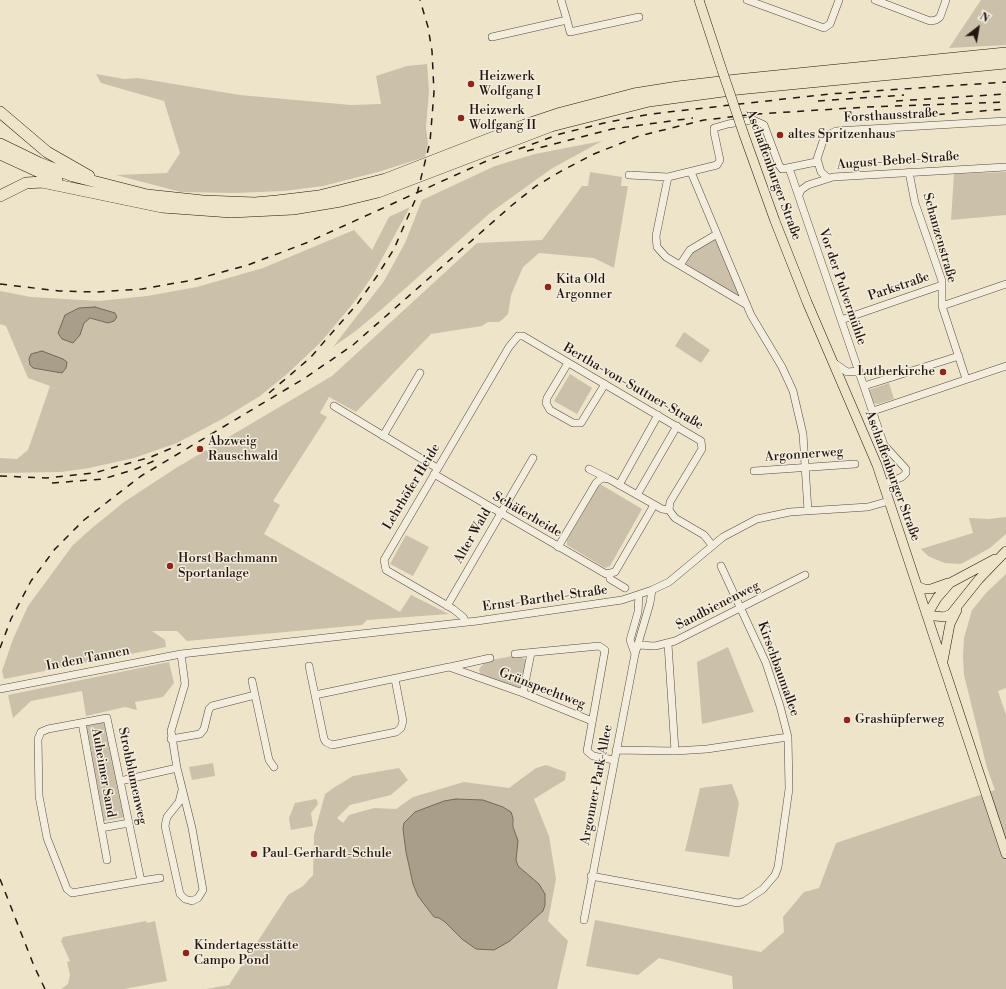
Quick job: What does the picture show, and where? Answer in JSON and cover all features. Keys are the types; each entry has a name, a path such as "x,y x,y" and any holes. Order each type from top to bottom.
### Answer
{"highway":[{"path":"0,144 39,163 73,176 107,186 147,195 203,201 255,203 319,196 386,179 525,125 561,113 634,94 678,86 1006,53"},
{"path":"0,196 19,186 33,182 50,183 138,203 185,209 237,212 293,209 341,201 378,192 551,126 612,109 648,101 738,89 1006,62"},
{"path":"0,112 47,152 107,186"},
{"path":"0,154 39,173 92,192"}],"main road":[{"name":"Aschaffenburger Straße","path":"698,0 775,221 807,302 884,484 1006,854"},
{"path":"917,586 924,589 931,589 950,583 1004,553"},
{"path":"943,662 950,624 958,607 979,579 1004,553"},
{"path":"950,583 937,598 927,615 945,616 958,607"}],"street":[{"path":"561,0 570,32 639,17"},
{"path":"747,0 824,28 830,24 839,0"},
{"path":"875,0 930,21 936,20 940,17 946,0"},
{"path":"492,37 567,20"},
{"path":"629,175 668,178 717,165 720,163 714,128 716,126 756,121 764,125 779,165 784,170 816,162 821,172 828,178"},
{"name":"Forsthausstraße","path":"816,162 819,148 823,141 830,134 836,131 1006,121"},
{"name":"August-Bebel-Straße","path":"799,195 805,186 828,178 1006,166"},
{"name":"Vor der Pulvermühle","path":"790,168 884,445 906,471 902,477 884,484"},
{"path":"691,172 747,305 758,328 782,367 793,391 802,427 808,511"},
{"name":"Schanzenstraße","path":"910,172 915,203 942,285 942,306 966,380"},
{"path":"668,178 656,243 661,253 747,305"},
{"path":"680,265 690,250 717,234"},
{"path":"942,306 1006,284"},
{"name":"Parkstraße","path":"841,320 942,285"},
{"name":"Bertha-von-Suttner-Straße","path":"518,336 523,336 701,441 703,444 702,449 670,502 669,510"},
{"name":"Lehrhöfer Heide","path":"466,622 463,617 447,606 386,570 384,560 512,342 518,336"},
{"path":"864,386 959,356"},
{"path":"568,363 547,398 546,403 550,410 573,423 581,423 605,384"},
{"path":"834,363 847,372 859,371"},
{"path":"873,411 1006,366"},
{"path":"383,436 420,373"},
{"name":"Schäferheide","path":"334,406 383,436 501,514 602,574 610,574 610,579 624,588"},
{"path":"619,485 658,415"},
{"path":"637,495 677,426"},
{"name":"Alter Wald","path":"447,606 533,458"},
{"name":"Argonnerweg","path":"754,471 855,464"},
{"path":"589,469 654,505 669,510 675,518 704,535 712,545"},
{"path":"558,547 596,483 602,478 609,479"},
{"name":"Ernst-Barthel-Straße","path":"181,654 466,622 579,607 639,595 652,590 679,574 712,545 741,526 757,519 775,514 868,507 889,501"},
{"path":"610,574 615,572 654,505"},
{"name":"Kirschbaumallee","path":"591,876 733,903 745,901 773,880 778,867 789,788 788,737 770,674 742,607 721,566"},
{"name":"Sandbienenweg","path":"638,645 650,646 668,644 806,576"},
{"name":"Argonner-Park-Allee","path":"584,920 591,876 635,654 652,590"},
{"name":"Argonner-Park-Allee","path":"635,654 630,640 638,612 639,595"},
{"path":"668,644 675,751"},
{"path":"515,654 599,646 605,650 592,721"},
{"path":"523,693 531,653"},
{"path":"181,654 185,684 171,725 171,739 182,790 190,816 203,890 198,898 192,901 185,899 179,891 165,826 167,817 179,802 182,790"},
{"name":"In den Tannen","path":"0,689 181,654"},
{"name":"Grünspechtweg","path":"315,695 490,658"},
{"path":"309,666 326,742 332,745 396,732 401,728 403,721 395,679"},
{"name":"Grünspechtweg","path":"449,667 523,693 592,721 588,753 593,756 614,760"},
{"path":"252,681 269,760 274,767"},
{"path":"171,739 200,734 204,730 209,709 212,706 255,695"},
{"name":"Strohblumenweg","path":"141,881 107,718 48,729 41,732 38,739 39,796 47,838 67,890 72,893 160,878"},
{"name":"Auheimer Sand","path":"82,723 107,860"},
{"path":"616,750 708,750 788,737"},
{"path":"120,781 177,768"},
{"path":"173,810 184,811 190,816"},
{"name":"Auheimer Sand","path":"101,828 129,824"}],"shaded area":[{"path":"981,0 1006,0 1006,45 949,48"},
{"path":"427,64 429,91 426,128 428,143 425,157 378,172 323,186 284,191 235,193 181,192 116,175 167,173 180,153 164,101 101,83 96,74 124,79 138,78 240,95 351,105 381,104 376,76 407,66"},
{"path":"602,141 551,169 490,213 382,309 357,330 333,347 384,281 405,243 422,200 495,166 535,154"},
{"path":"590,172 622,177 621,186 628,186 614,268 594,258 539,253 523,267 511,295 508,314 499,322 488,322 482,326 431,334 356,412 329,397 320,413 327,417 273,501 280,505 264,534 400,612 411,595 449,614 367,620 362,625 187,641 177,631 152,631 165,640 166,647 4,679 2,671 13,639 28,606 73,545 92,528 124,502 176,468 332,376 477,243 542,240 582,186 588,186"},
{"path":"1006,172 1006,215 951,220 954,174"},
{"path":"410,207 373,275 355,301 321,342 287,374 260,396 224,418 177,443 134,458 89,468 61,472 0,473 0,458 17,459 28,450 50,386 28,378 6,326 0,324 0,291 31,297 99,301 147,296 197,287 263,268 354,230 372,250 389,217"},
{"path":"712,239 716,240 739,293 738,295 733,294 686,264 690,254"},
{"path":"95,307 115,313 117,317 114,321 108,323 90,318 84,323 80,335 73,343 62,339 58,333 65,315 79,308"},
{"path":"684,332 710,350 701,363 675,346"},
{"path":"42,351 67,362 66,368 62,373 33,368 30,365 29,359 31,354"},
{"path":"570,374 592,388 577,414 554,401"},
{"path":"889,383 894,399 878,404 873,403 869,390"},
{"path":"600,484 642,509 610,566 605,568 567,545 567,540"},
{"path":"1006,517 1006,534 990,548 961,564 945,563 937,560 928,556 921,549 973,533 969,518 989,519"},
{"path":"406,535 429,547 413,576 390,564"},
{"path":"1006,574 1006,688 998,691 1006,715 1006,989 733,989 732,976 659,958 638,975 586,966 595,920 761,952 784,932 783,917 804,892 819,888 836,843 995,790 987,768 964,675 963,657 964,638 972,610 986,593"},
{"path":"728,647 754,712 702,724 697,662"},
{"path":"518,655 526,660 521,688 518,689 480,674 479,669 486,661"},
{"path":"169,662 174,683 163,697 135,702 137,710 125,707 86,716 82,691 31,701 13,718 8,695"},
{"path":"107,720 125,817 104,821 85,724"},
{"path":"213,763 215,776 192,780 189,767"},
{"path":"546,765 566,772 565,780 534,799 549,836 556,879 548,921 568,941 557,989 206,989 229,985 288,895 303,886 313,875 314,835 325,794 335,787 353,776 399,768 408,780 391,795 350,805 337,818 343,823 349,815 374,808 396,809 413,797 464,782 509,788 536,768","holes":["456,799 472,799 508,810 513,818 516,861 518,867 530,878 543,911 511,941 462,939 445,922 434,917 418,896 409,867 403,829"]},
{"path":"732,784 739,803 729,857 685,851 700,788"},
{"path":"315,799 317,800 318,804 311,813 313,826 291,830 289,818 295,803"},
{"path":"456,799 483,800 503,807 511,812 513,827 518,841 516,860 518,866 539,884 545,894 545,905 543,911 510,941 494,950 476,949 462,939 445,922 434,917 418,896 413,884 406,852 403,829 404,823 415,812 444,801"},
{"path":"146,921 147,923 155,921 167,981 124,989 61,989 68,984 70,975 67,962 70,961 61,941 63,937"}],"railway":[{"path":"269,393 310,358 358,303 394,249 416,198 430,142 434,92 432,51 428,27 420,0"},
{"path":"0,284 59,291 97,292 142,289 193,280 248,265 306,243 491,159 560,134 604,123 651,114 829,94 1006,82"},
{"path":"896,101 1006,94"},
{"path":"818,101 904,95"},
{"path":"0,648 11,619 31,581 55,549 84,520 141,476 305,378 353,345 511,206 536,186 563,170 594,154 639,136 704,120 757,114 867,107 1006,102"},
{"path":"854,120 1006,109"},
{"path":"527,151 612,129 693,118"},
{"path":"0,476 46,478 94,473 151,457 181,444"},
{"path":"52,483 103,479 136,469 158,459"},
{"path":"0,879 34,966 45,989"}],"place":[{"name":"Heizwerk Wolfgang I","path":"471,84"},
{"name":"Heizwerk Wolfgang II","path":"461,118"},
{"name":"altes Spritzenhaus","path":"780,135"},
{"name":"Kita Old Argonner","path":"548,287"},
{"name":"Lutherkirche","path":"943,372"},
{"name":"Abzweig Rauschwald","path":"200,449"},
{"name":"Horst Bachmann Sportanlage","path":"170,566"},
{"name":"Grashüpferweg","path":"847,720"},
{"name":"Paul-Gerhardt-Schule","path":"254,854"},
{"name":"Kindertagesstätte Campo Pond","path":"186,953"}]}
